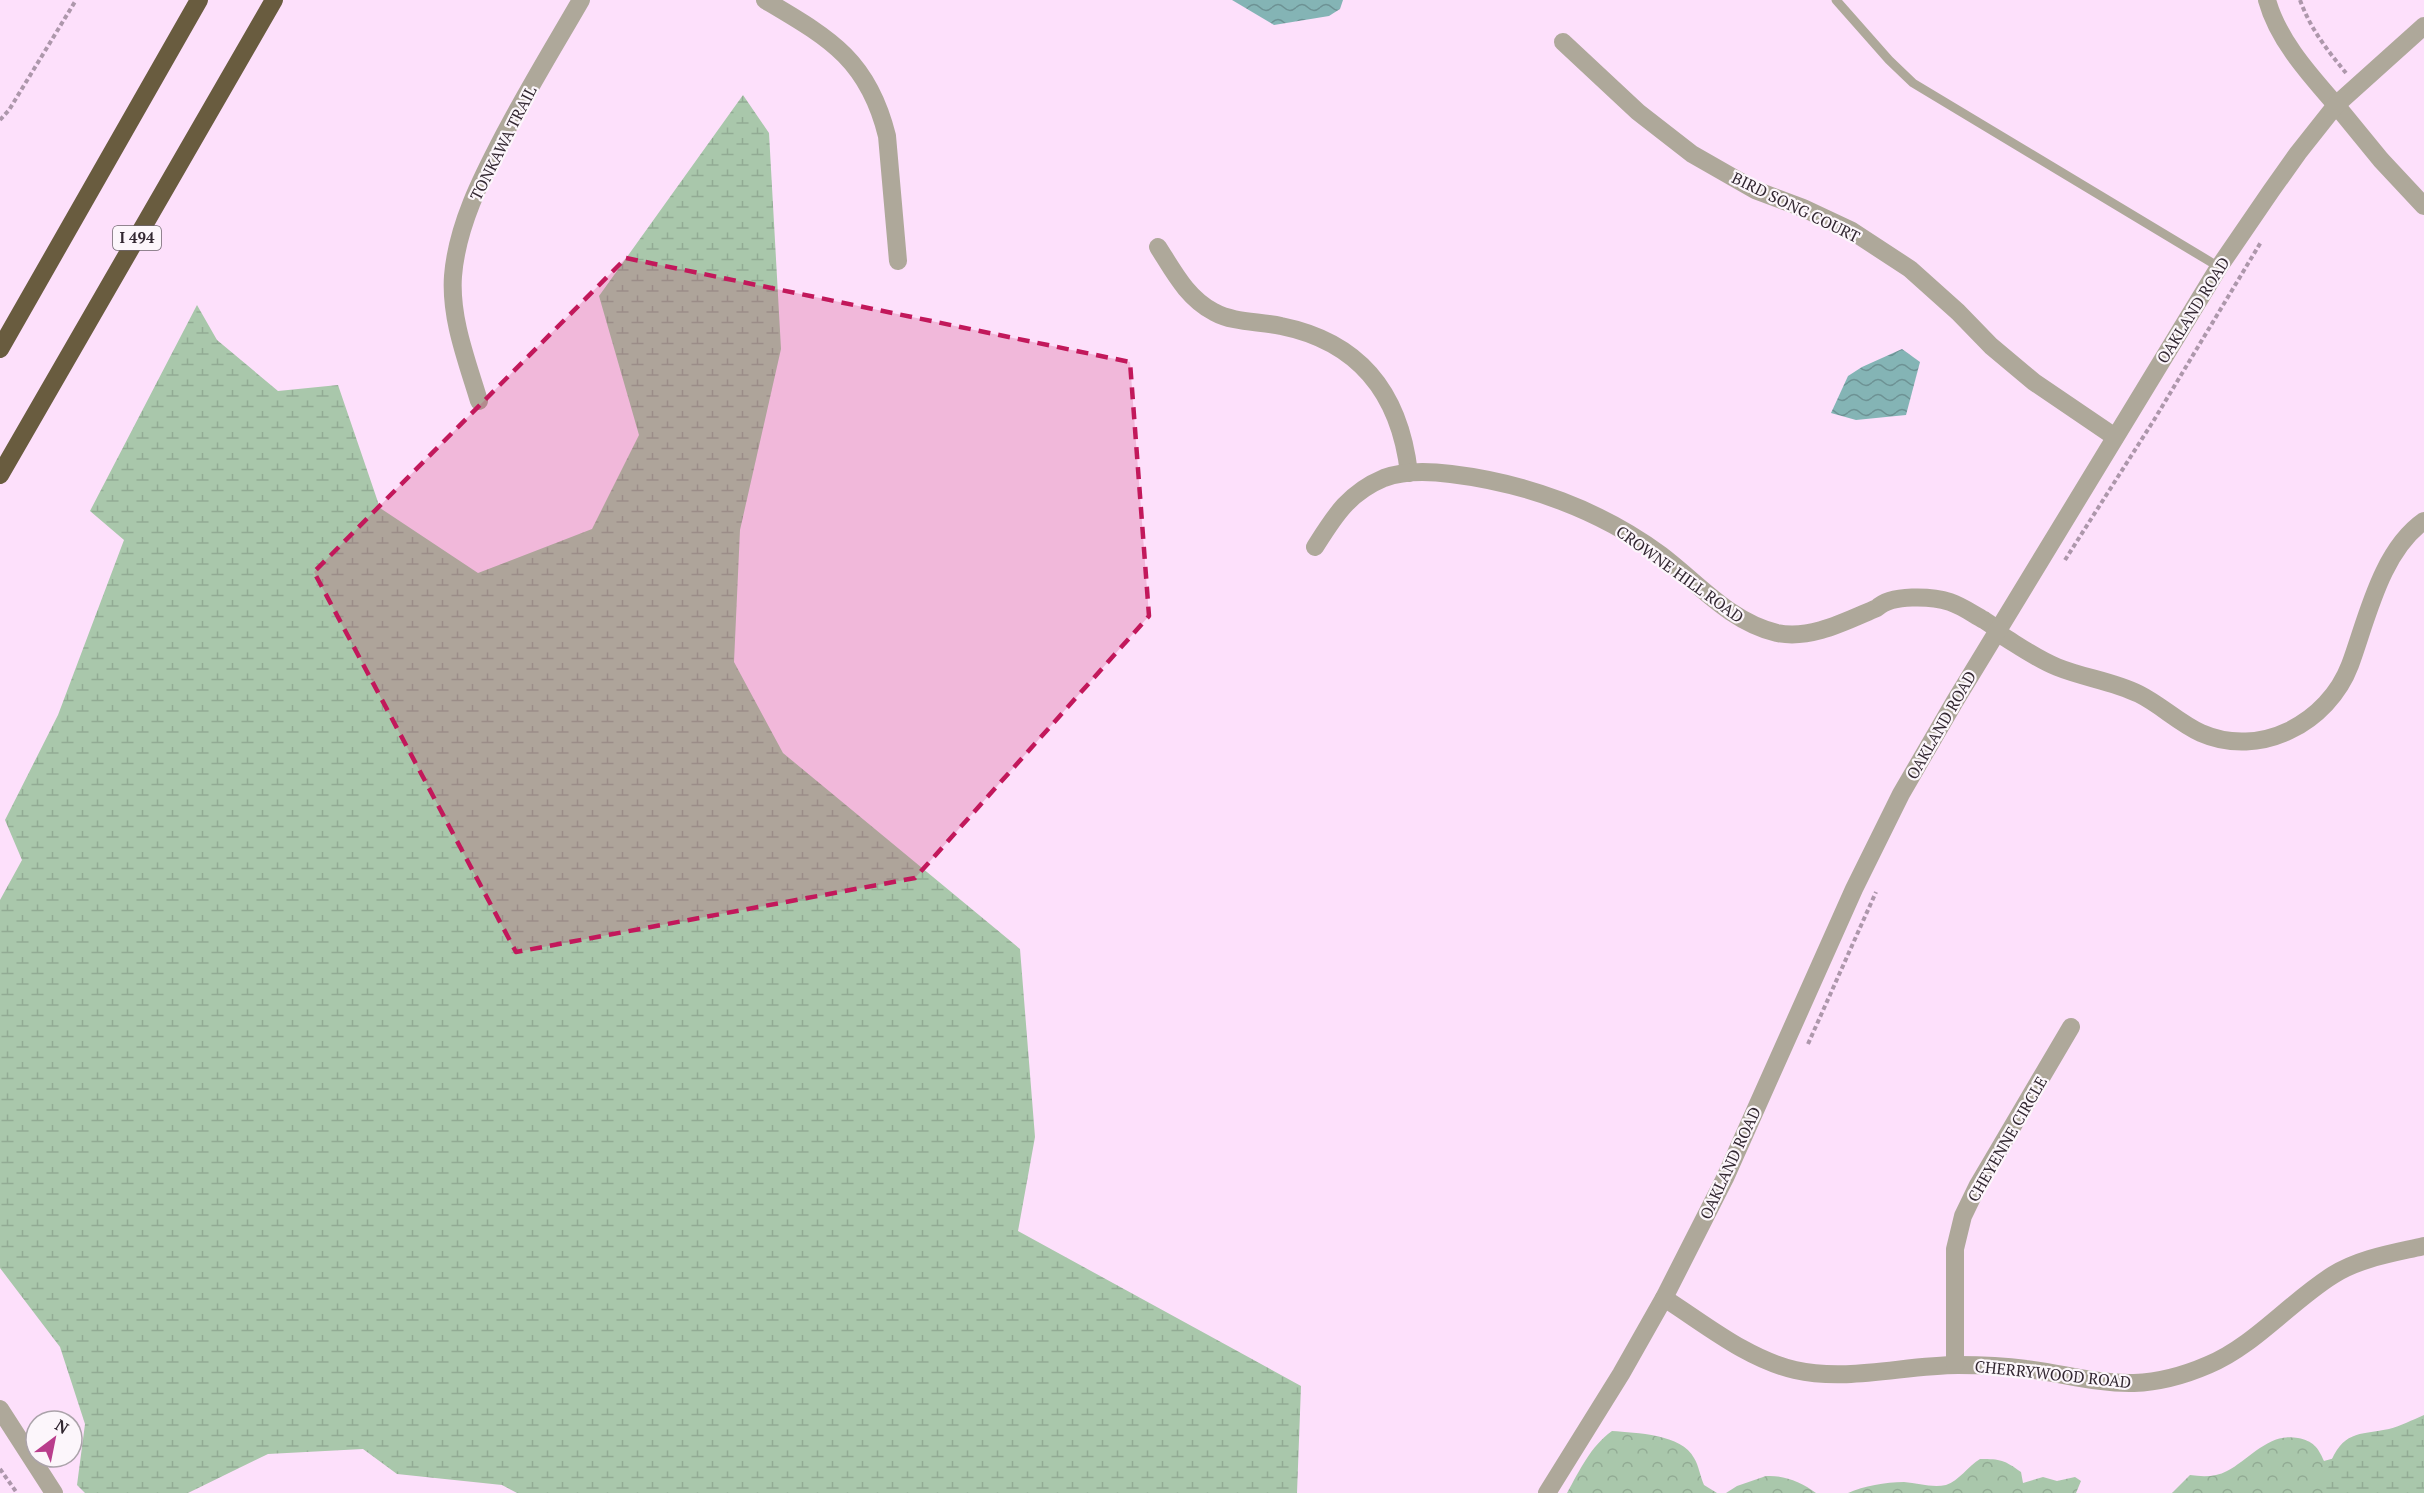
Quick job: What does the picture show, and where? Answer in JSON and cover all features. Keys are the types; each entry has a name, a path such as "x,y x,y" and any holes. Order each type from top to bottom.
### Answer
{"highway":[{"path":"0,349 199,0"},
{"name":"I 494","path":"0,475 274,0"}],"street":[{"name":"TONKAWA TRAIL","path":"479,401 457,325 453,277 461,236 474,195 487,169 517,111 581,0"},
{"path":"765,0 826,36 854,64 866,80 883,117 887,136 898,261"},
{"path":"2266,0 2272,17 2305,69 2381,160 2424,206"},
{"name":"OAKLAND ROAD","path":"1547,1493 1621,1374 1664,1298 1725,1178 1854,889 1883,830 1901,794 1998,629 2219,267 2298,153 2336,105 2424,26"},
{"name":"BIRD SONG COURT","path":"1563,42 1638,112 1692,154 1755,190 1803,208 1852,231 1910,269 1958,312 1991,346 2034,382 2115,437"},
{"path":"1158,247 1184,288 1198,302 1216,313 1234,319 1311,332 1339,347 1365,368 1385,395 1400,424 1408,473"},
{"name":"CROWNE HILL ROAD","path":"1315,548 1345,503 1385,477 1420,471 1478,477 1542,494 1604,520 1660,555 1726,609 1751,625 1779,633 1809,633 1838,625 1877,608 1881,604 1904,598 1926,598 1949,602 1998,629"},
{"path":"1998,629 2001,635 2055,666 2106,681 2140,695 2201,733 2229,741 2260,741 2288,732 2314,717 2334,694 2349,668 2378,585 2395,554 2416,526 2424,521"},
{"name":"CHEYENNE CIRCLE","path":"1955,1365 1955,1249 1963,1216 1978,1185 2071,1027"},
{"name":"CHERRYWOOD ROAD","path":"1664,1298 1764,1359 1795,1370 1827,1374 1955,1365 2026,1369 2095,1381 2135,1383 2173,1378 2211,1364 2244,1344 2299,1298 2336,1273 2379,1257 2424,1246"},
{"path":"0,1409 54,1493"}],"lane":[{"path":"1836,0 1889,60 1913,83 2219,267"}],"path":[{"path":"0,120 9,110 76,0"},
{"path":"2300,0 2306,17 2319,38 2356,86"},
{"path":"2060,567 2154,420 2263,239"},
{"path":"1805,1050 1876,891"},
{"path":"0,1469 17,1493"}],"highlighted area":[{"path":"626,258 1130,362 1149,616 915,878 516,952 314,572"}],"green space":[{"path":"743,95 769,133 781,349 740,530 734,662 783,753 1020,949 1035,1137 1018,1231 1301,1386 1297,1493 517,1493 502,1485 397,1474 363,1449 268,1454 188,1493 85,1493 77,1485 79,1469 84,1469 84,1409 80,1409 60,1347 0,1268 0,900 22,860 5,820 58,715 124,540 90,511 197,305 217,340 278,391 338,385 380,508 478,573 592,529 639,435 599,296"},
{"path":"2424,1415 2424,1493 2324,1493 2329,1466 2334,1455 2346,1440 2360,1434 2393,1428"},
{"path":"1612,1431 1658,1436 1679,1444 1694,1458 1704,1485 1717,1493 1567,1493 1581,1467 1604,1437"},
{"path":"2424,1433 2424,1493 2172,1493 2190,1475 2209,1476 2223,1473 2260,1448 2278,1439 2288,1437 2308,1441 2317,1448 2324,1461"},
{"path":"1980,1459 1998,1460 2010,1465 2021,1472 2023,1483 2043,1477 2057,1481 2075,1477 2081,1481 2076,1493 1848,1493 1868,1486 1889,1483 1946,1485"},
{"path":"1766,1476 1792,1480 1816,1493 1726,1493 1737,1486"}],"water":[{"path":"1232,0 1343,0 1340,9 1329,16 1274,25"},
{"path":"1902,349 1920,362 1906,415 1856,420 1831,413 1848,376"}]}
